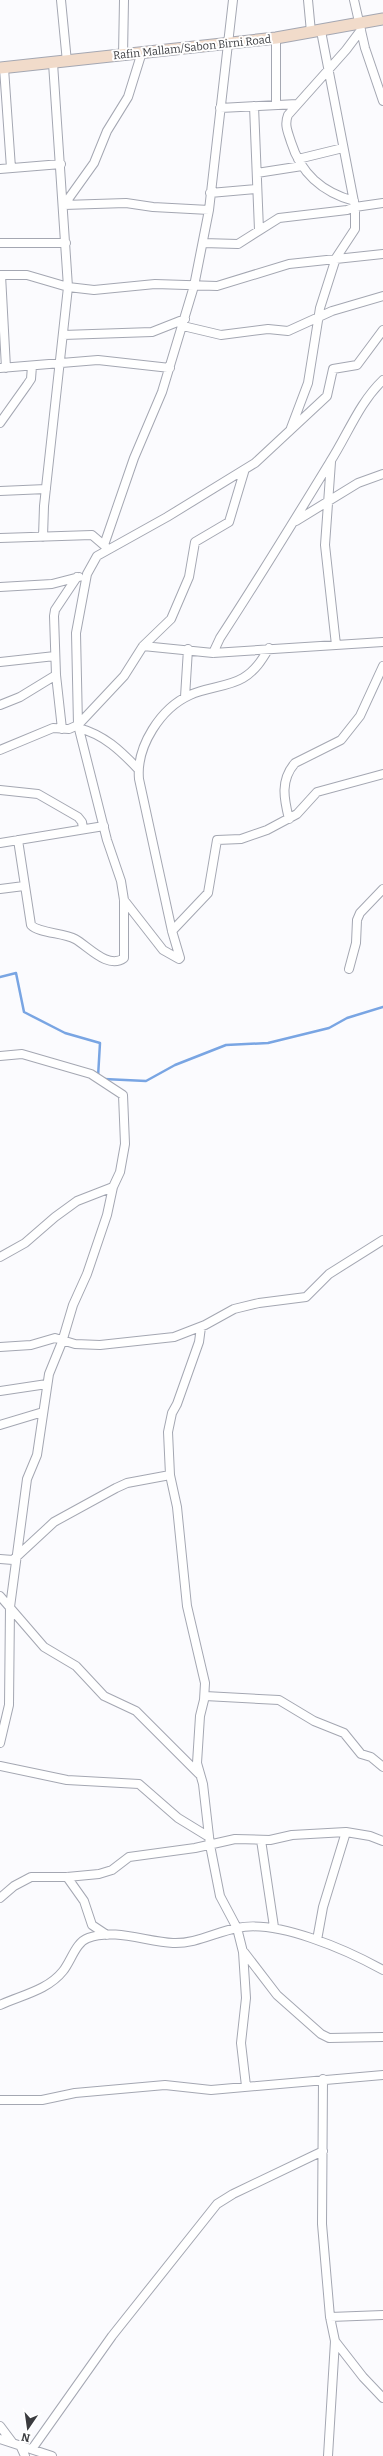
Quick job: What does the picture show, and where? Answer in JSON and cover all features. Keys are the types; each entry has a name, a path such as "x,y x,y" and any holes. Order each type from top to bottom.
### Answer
{"street":[{"path":"61,0 67,62"},
{"path":"123,55 124,0"},
{"path":"106,547 134,458 156,408 170,368 194,286 209,210 233,0"},
{"path":"290,431 308,383 316,345 318,318 336,258 355,229 354,204 328,70 308,0"},
{"path":"354,0 371,69 383,101"},
{"name":"Rafin Mallam/Sabon Birni Road","path":"2,68 53,64 142,52 276,38 360,27 383,19"},
{"path":"360,27 328,70 288,115 285,124 300,163 323,189 354,204 383,203"},
{"path":"276,38 276,105"},
{"path":"65,205 94,163 107,132 128,98 142,52"},
{"path":"43,537 46,489 68,287 65,205 53,64"},
{"path":"2,68 4,119 11,168"},
{"path":"220,108 297,104"},
{"path":"254,106 259,230"},
{"path":"257,173 300,163 343,148"},
{"path":"0,169 61,164"},
{"path":"210,193 257,188"},
{"path":"65,205 126,203 153,207 209,210"},
{"path":"203,244 238,244 278,218 347,210 354,204"},
{"path":"0,243 66,243"},
{"path":"170,368 98,360 3,368 1,275 27,275 68,287 104,290 155,284 217,286 289,264 383,254"},
{"path":"63,336 152,332 184,322 221,335 268,329 288,331 338,309 383,296"},
{"path":"18,840 31,925 33,927 74,938 92,953 116,961 124,958 124,900 78,727 76,633 87,574 97,556 106,547 244,472 273,449 327,396 333,369 357,365 383,330"},
{"path":"0,423 31,379 32,366"},
{"path":"213,653 220,638 295,522 332,459 349,426 373,390 383,380"},
{"path":"332,459 330,500 325,545 336,645"},
{"path":"78,727 124,676 143,646 171,619 189,577 195,542 228,522 244,472"},
{"path":"295,522 358,483 383,474"},
{"path":"0,491 46,489"},
{"path":"0,538 92,535 106,547"},
{"path":"0,587 52,584 87,574"},
{"path":"62,729 56,675 55,610 77,577"},
{"path":"143,646 188,649 213,653 269,648 383,642"},
{"path":"124,900 163,950 179,959 181,956 172,931 138,769 153,727 159,719 185,697 244,678 256,668 269,648"},
{"path":"185,697 188,649"},
{"path":"0,662 55,656"},
{"path":"289,819 283,796 286,778 291,768 295,763 341,740 360,716 383,666"},
{"path":"0,705 20,697 56,675"},
{"path":"0,750 40,732 53,728 69,729 78,727 92,732 113,745 138,769"},
{"path":"172,931 185,914 206,896 217,840 251,836 289,819 317,792 383,774"},
{"path":"0,790 38,794 78,817 82,822 83,829"},
{"path":"0,843 104,826"},
{"path":"0,890 24,886"},
{"path":"349,969 356,943 357,920 360,913 383,889"},
{"path":"0,1056 22,1054 91,1074 123,1095 126,1144 120,1172 113,1187 107,1215 87,1274 73,1305 47,1384 37,1455 27,1479 10,1607 10,1694 0,1743"},
{"path":"0,1257 25,1244 70,1206 113,1187"},
{"path":"0,1347 31,1345 56,1338 62,1342 100,1345 174,1337 201,1327 234,1309 259,1303 306,1296 329,1274 383,1240"},
{"path":"201,1327 199,1342 170,1423 170,1475 177,1507 187,1606 204,1677 205,1696 200,1716 197,1757 210,1841 220,1896 237,1928 244,1952 246,1998 241,2043 246,2086"},
{"path":"0,1391 47,1384"},
{"path":"0,1424 43,1412"},
{"path":"1,1560 11,1560 54,1522 116,1488 128,1483 170,1475"},
{"path":"0,1596 44,1648 76,1666 104,1696 136,1711 201,1775"},
{"path":"205,1696 279,1700 314,1721 344,1733 362,1754 371,1757 383,1766"},
{"path":"0,1766 67,1780 139,1784 178,1818 210,1841"},
{"path":"0,1898 27,1878 67,1877 107,1872 129,1857 210,1841 235,1839 261,1840 321,1832 346,1832 370,1836 383,1841"},
{"path":"317,1940 323,1907 346,1832"},
{"path":"261,1840 274,1928"},
{"path":"67,1877 84,1900 92,1925 108,1936"},
{"path":"0,2005 53,1982 64,1970 78,1947 88,1938 108,1936 183,1943 237,1928 256,1925 274,1928 317,1940 383,1970"},
{"path":"244,1952 277,1995 321,2034 330,2038 383,2037"},
{"path":"0,2100 42,2100 75,2094 165,2084 211,2090 323,2079 383,2075"},
{"path":"323,2079 322,2224 330,2316 335,2340 328,2456"},
{"path":"32,2450 112,2336 217,2204 232,2194 323,2151"},
{"path":"330,2316 383,2315"},
{"path":"335,2340 363,2377 383,2398"},
{"path":"0,2426 25,2456"},
{"path":"0,2439 52,2456"}],"waterway":[{"path":"0,977 16,973 24,1012 65,1033 100,1043 98,1077"},
{"path":"104,1079 146,1081 175,1065 226,1045 268,1043 329,1028 347,1018 383,1007"}]}
